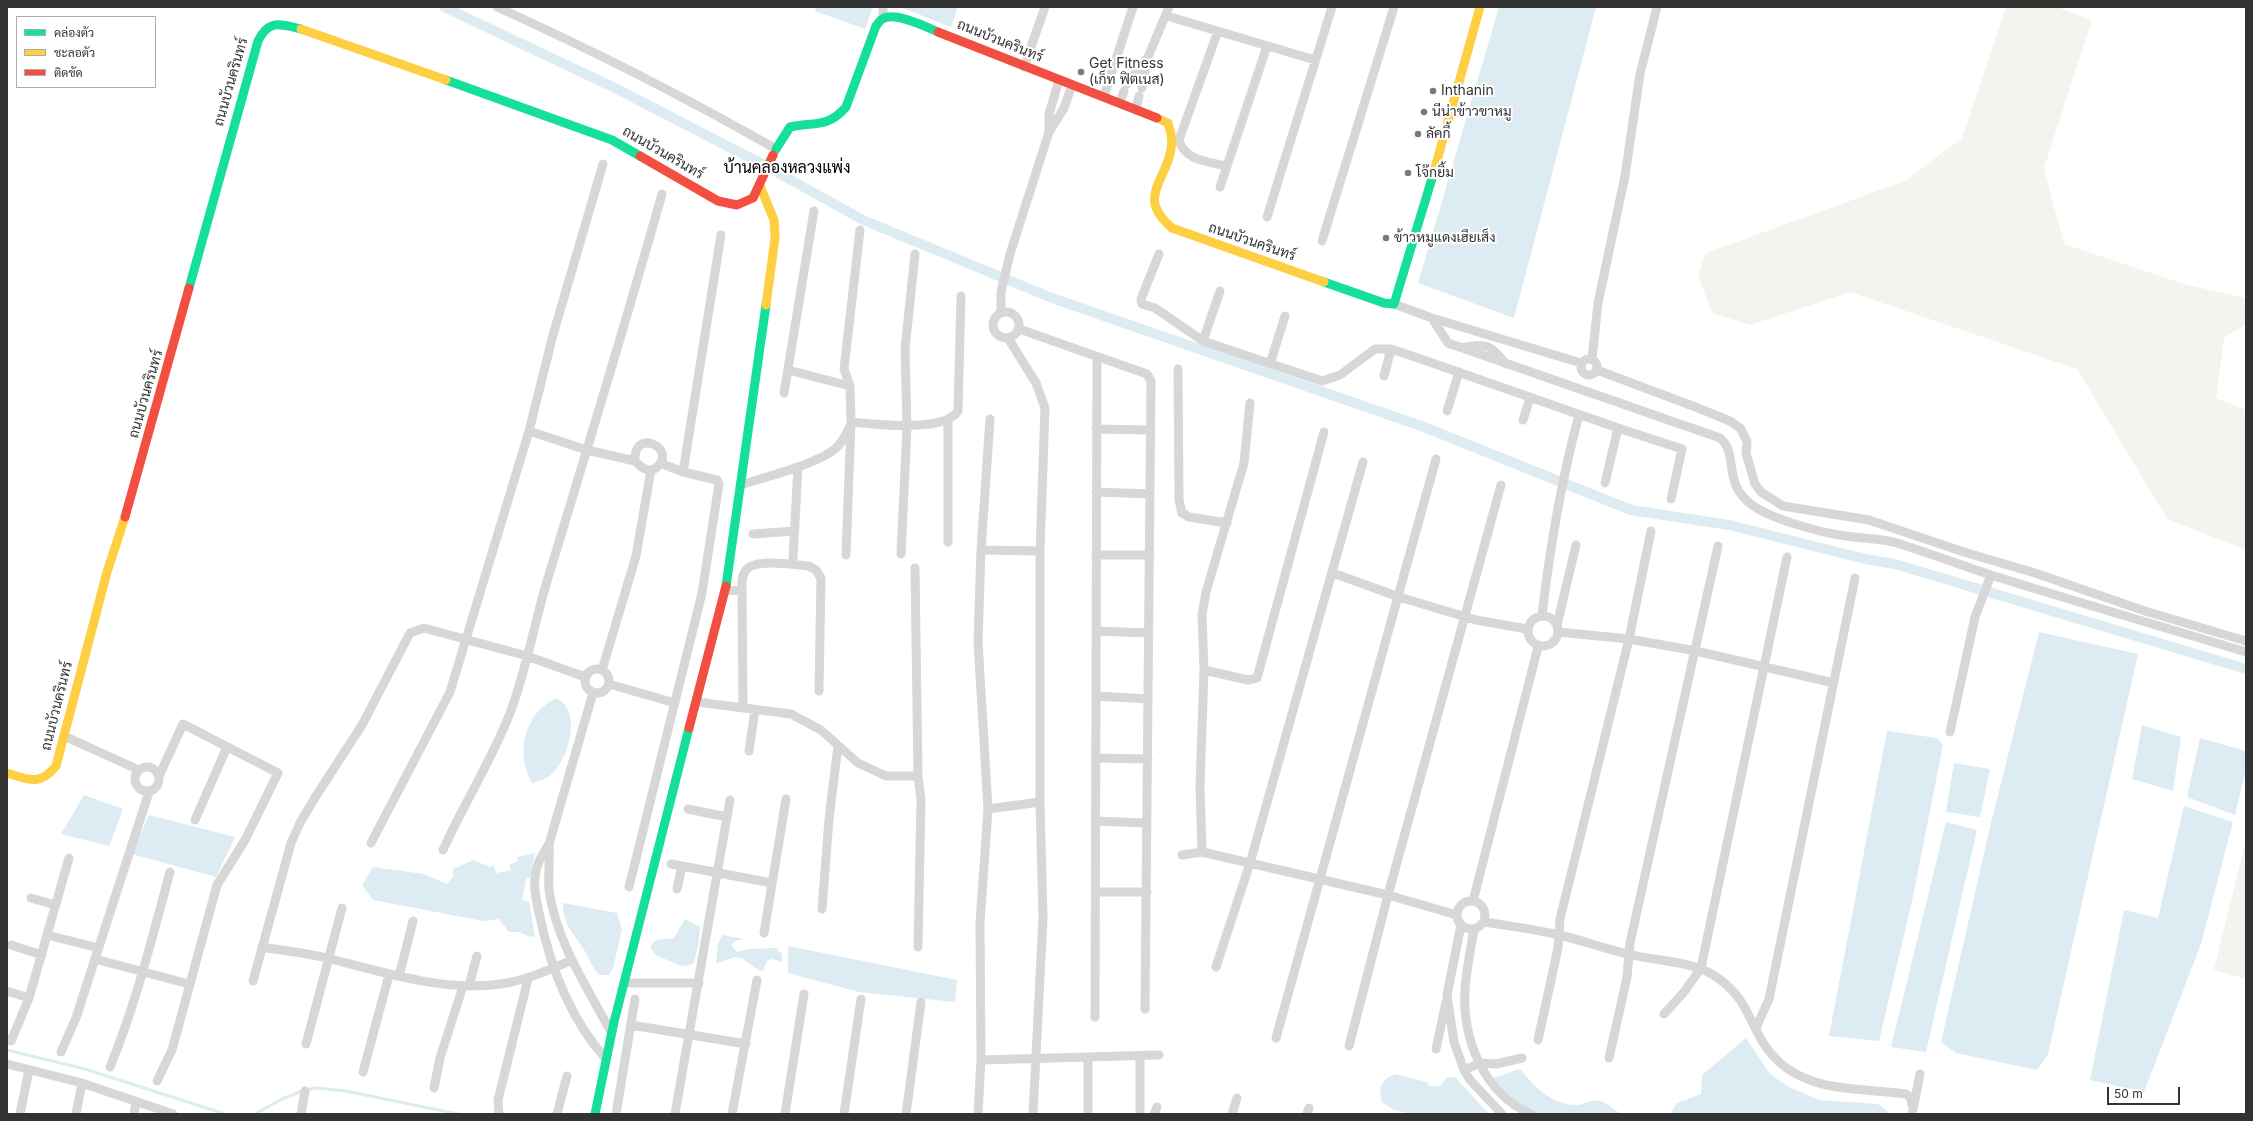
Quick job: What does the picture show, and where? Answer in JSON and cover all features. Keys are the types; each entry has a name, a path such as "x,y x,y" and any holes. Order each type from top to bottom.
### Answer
{"street":[{"path":"497,7 604,57 693,102 775,152"},
{"path":"883,7 883,18"},
{"path":"1024,67 1045,7"},
{"path":"1104,96 1133,7"},
{"path":"1268,217 1332,7"},
{"path":"1322,241 1394,7"},
{"path":"1480,7 1420,222 1394,304 1432,318 1581,363"},
{"path":"1592,359 1598,303 1625,176 1640,74 1657,7"},
{"path":"1136,108 1141,92 1148,57 1168,11 1218,31 1315,60"},
{"name":"ถนนบัวนครินทร์","path":"7,773 27,779 41,781 50,776 56,766 105,579 131,499 252,53 261,30 270,25 280,25 305,30 612,140 718,201 737,205 753,198 765,176 775,152 790,127 819,125 838,118 846,107 876,26 883,18 891,16 912,21 1024,67 1136,108 1168,123 1172,138 1171,149 1155,193 1154,209 1161,221 1179,231 1384,303 1394,304"},
{"path":"1218,31 1179,140 1182,149 1187,155 1226,166"},
{"path":"1220,187 1267,46"},
{"path":"1120,102 1125,88 1148,57"},
{"path":"1049,132 1050,110 1059,80"},
{"path":"1001,313 1001,292 1010,254 1049,132 1064,108 1072,85"},
{"path":"371,843 450,692 467,640 473,611 529,431 553,335 603,164"},
{"path":"595,1114 611,1032 725,590 775,238 774,220 760,186"},
{"path":"443,850 460,812 489,762 510,713 527,656 543,593 587,450 662,194"},
{"path":"784,393 814,211"},
{"path":"846,555 851,422 850,386 844,369 860,230"},
{"path":"683,472 721,235"},
{"path":"901,554 908,427 905,349 915,254"},
{"path":"1159,254 1141,299 1142,304 1155,308 1203,341 1322,380 1340,374 1375,349 1391,349 1579,415 1682,448 1671,499"},
{"path":"1203,341 1220,291"},
{"path":"851,422 908,427 948,420 958,411 961,296"},
{"path":"1010,312 1019,320 1019,329 1012,337 1000,337 995,332 993,326 994,320 1001,313 1010,312"},
{"path":"1270,364 1285,316"},
{"path":"1432,318 1448,343 1462,348 1479,344 1493,348 1506,364 1656,414 1720,438 1725,442 1729,451 1731,474 1738,493 1767,514 1832,534 1881,538 1989,578 2246,652"},
{"path":"1019,329 1149,377 1150,555 1146,1009"},
{"path":"1008,338 1036,383 1045,408 1040,550 1040,802 1043,918 1033,1114"},
{"path":"1384,376 1391,349"},
{"path":"1096,1017 1097,357"},
{"path":"1586,359 1592,359 1597,364 1596,370 1592,375 1585,374 1581,370 1581,363 1586,359"},
{"path":"1178,368 1179,500 1182,513 1189,517 1227,523"},
{"path":"788,370 850,386"},
{"path":"1596,370 1730,421 1741,429 1747,442 1746,453 1755,484 1761,492 1783,506 1869,520 1964,552 2035,573 2145,611 2246,641"},
{"path":"1446,411 1459,372"},
{"path":"1523,420 1530,398"},
{"path":"1202,852 1200,785 1204,670 1202,615 1206,592 1244,463 1250,403"},
{"path":"1542,616 1550,547 1559,497 1579,415"},
{"path":"978,1114 981,1060 980,923 988,809 978,641 981,550 990,418"},
{"path":"948,420 948,542"},
{"path":"741,485 798,467 834,450 844,438 851,422"},
{"path":"1605,483 1618,428"},
{"path":"1096,429 1150,430"},
{"path":"529,431 587,450 635,461"},
{"path":"1204,670 1248,680 1257,678 1324,432"},
{"path":"644,443 651,443 658,446 662,452 660,463 651,470 646,470 639,467 635,461 635,454 638,447 644,443"},
{"path":"1276,1038 1436,459"},
{"path":"1216,967 1250,863 1333,573 1363,462"},
{"path":"630,887 702,593 719,484 717,480 683,472 660,463"},
{"path":"793,558 798,467"},
{"path":"602,670 636,556 651,470"},
{"path":"1349,1046 1388,895 1501,485"},
{"path":"1096,492 1150,494"},
{"path":"752,534 795,531"},
{"path":"1538,1040 1558,948 1560,919 1629,639 1651,531"},
{"path":"1576,545 1558,629 1558,637 1550,646 1538,646 1530,640 1527,629 1532,620 1542,616 1551,618 1558,629 1629,639 1696,651 1834,683"},
{"path":"1609,1058 1627,977 1630,943 1696,651 1718,546"},
{"path":"981,550 1040,550"},
{"path":"1096,555 1150,555"},
{"path":"1664,1014 1684,992 1701,968 1787,557"},
{"path":"743,708 742,578 746,571 757,563 810,566 816,570 821,578 819,691"},
{"path":"915,568 918,776 920,799 918,947"},
{"path":"1333,573 1399,597 1465,617 1527,629"},
{"path":"1756,1028 1769,999 1855,578"},
{"path":"1950,732 1975,617 1989,578"},
{"path":"725,590 742,591"},
{"path":"253,981 291,843 300,823 362,725 410,633 424,628 527,656 585,677"},
{"path":"1096,631 1149,632"},
{"path":"1473,901 1538,646"},
{"path":"594,669 602,670 608,676 609,684 601,693 593,693 585,685 585,677 594,669"},
{"path":"609,684 675,703"},
{"path":"593,693 549,844 549,889 556,922 572,960 611,1032"},
{"path":"1096,696 1148,699"},
{"path":"697,702 791,714 821,730 858,762 886,776 918,776"},
{"path":"749,751 755,710"},
{"path":"61,1052 76,1018 149,792 158,786 159,776 183,724 278,773 245,840 217,886 188,984 172,1050 157,1081"},
{"path":"64,736 139,770 149,767 156,770 159,776"},
{"path":"822,909 829,819 838,746"},
{"path":"195,820 227,747"},
{"path":"1096,758 1148,760"},
{"path":"139,770 135,779 137,786 144,791 149,792"},
{"path":"764,933 786,798"},
{"path":"675,1114 730,800"},
{"path":"988,809 1040,802"},
{"path":"688,810 727,817"},
{"path":"1096,822 1147,823"},
{"path":"549,844 538,860 534,878 536,900 545,943 575,1016 590,1041 606,1059"},
{"path":"1182,855 1202,852 1388,895 1457,915"},
{"path":"7,1039 11,1041 29,998 69,858"},
{"path":"671,864 772,883"},
{"path":"677,888 682,866"},
{"path":"110,1067 125,1032 170,872"},
{"path":"1096,892 1147,892"},
{"path":"30,898 55,905"},
{"path":"1457,915 1464,903 1473,901 1484,909 1484,922"},
{"path":"306,1044 342,908"},
{"path":"1436,1048 1461,925 1457,915"},
{"path":"399,976 413,921"},
{"path":"1531,1114 1518,1111 1486,1079 1468,1035 1464,991 1474,929 1484,922 1559,935 1629,955 1701,968 1719,978 1742,1000 1764,1044 1780,1064 1801,1078 1821,1085 1906,1094 1911,1098 1912,1110"},
{"path":"1461,925 1474,929"},
{"path":"47,935 99,948"},
{"path":"11,945 42,955"},
{"path":"262,947 329,958 399,976 466,986 492,985 528,979 572,960"},
{"path":"434,1088 440,1058 477,956"},
{"path":"95,959 188,984"},
{"path":"363,1072 389,974"},
{"path":"499,1114 498,1100 528,979"},
{"path":"732,1114 757,980"},
{"path":"624,983 699,982"},
{"path":"7,991 29,998"},
{"path":"785,1114 804,994"},
{"path":"1447,995 1454,1042 1464,1070 1470,1080 1504,1114 1510,1102"},
{"path":"616,1114 635,999"},
{"path":"844,1114 861,999"},
{"path":"906,1114 921,1002"},
{"path":"630,1025 746,1044"},
{"path":"1454,1042 1468,1035"},
{"path":"981,1060 1159,1055"},
{"path":"1140,1056 1140,1114"},
{"path":"1088,1057 1088,1114"},
{"path":"1464,1070 1480,1063 1496,1064 1522,1058"},
{"path":"7,1064 82,1083 173,1114"},
{"path":"20,1114 29,1070"},
{"path":"1912,1110 1920,1074"},
{"path":"557,1114 567,1076"},
{"path":"76,1114 82,1083"},
{"path":"301,1114 305,1091"},
{"path":"1232,1114 1237,1098"},
{"path":"134,1114 136,1102"}],"shaded area":[{"path":"816,7 873,7 865,29 815,11"},
{"path":"900,7 958,7 951,27"},
{"path":"1499,7 1596,7 1514,318 1418,283"},
{"path":"2006,7 2057,7 2092,20 2044,168 2064,244 2187,285 2246,298 2246,324 2224,338 2216,398 2246,410 2246,553 2244,549 2167,519 2077,369 1850,292 1750,325 1712,313 1698,275 1706,253 1905,181 1962,138"},
{"path":"2039,632 2138,654 2048,1054 2037,1070 1956,1053 1941,1042 1990,827"},
{"path":"557,698 565,705 569,713 571,723 568,745 559,765 554,772 547,778 532,783 527,772 524,759 526,735 530,723 537,713 546,704"},
{"path":"2142,725 2181,737 2173,791 2132,779"},
{"path":"1887,731 1937,738 1943,745 1912,901 1879,1041 1829,1036"},
{"path":"2200,738 2246,751 2246,769 2235,815 2187,797"},
{"path":"1954,763 1990,769 1980,817 1946,812"},
{"path":"84,795 123,809 109,846 61,834"},
{"path":"2184,806 2233,822 2201,944 2144,1092 2090,1080 2124,910 2158,918"},
{"path":"149,815 235,837 216,877 132,854"},
{"path":"1946,822 1977,830 1926,1052 1891,1047"},
{"path":"2246,839 2246,979 2214,970"},
{"path":"535,853 530,878 526,879 522,900 529,902 535,936 530,937 519,932 509,932 499,919 483,921 373,900 362,885 373,867 424,874 447,884 453,876 453,869 473,860 490,867 494,865 496,873 511,870 509,865 518,861 517,857"},
{"path":"563,903 617,913 622,929 613,969 609,975 599,975 595,970 582,946 570,930 565,919"},
{"path":"685,919 700,927 699,941 694,963 683,966 657,955 650,947 656,940 674,938"},
{"path":"723,935 744,939 735,941 731,945 737,952 749,949 777,948 782,954 782,962 771,959 767,961 763,971 760,971 741,958 735,957 716,964 718,943"},
{"path":"788,946 957,980 955,1002 859,992 788,973"},
{"path":"1746,1038 1770,1074 1787,1086 1819,1100 1878,1104 1891,1114 1670,1114 1677,1103 1701,1094 1702,1075"},
{"path":"1520,1069 1537,1088 1551,1098 1567,1104 1576,1105 1595,1100 1607,1104 1621,1114 1537,1114 1503,1094 1493,1078"},
{"path":"1395,1074 1427,1082 1429,1086 1440,1086 1446,1078 1455,1077 1489,1114 1412,1114 1394,1110 1382,1102 1380,1092 1386,1079"}],"waterway":[{"path":"444,7 617,89 762,164 863,220 1052,298 1424,427 1631,510 1729,525 1865,559 1895,564 2246,669"},
{"path":"7,1050 85,1069 225,1114"},
{"path":"255,1114 282,1099 302,1091 316,1088 346,1091 458,1114"}],"traffic: fast":[{"path":"776,149 790,127 827,121 839,114 846,107 876,26 881,20 887,17 902,18 938,32"},
{"path":"189,288 258,41 266,29 271,26 281,25 301,29"},
{"path":"446,80 612,140 640,156"},
{"path":"1324,282 1384,303 1394,304 1433,175"},
{"path":"726,586 766,305"},
{"path":"595,1114 614,1022 689,728"}],"traffic: slow":[{"path":"1433,175 1480,7"},
{"path":"301,29 446,80"},
{"path":"1157,118 1168,123 1172,143 1168,162 1159,182 1154,199 1156,208 1172,228 1324,282"},
{"path":"760,186 774,220 775,238 766,305"},
{"path":"7,773 34,780 45,777 56,766 107,572 125,517"}],"traffic: jam":[{"path":"938,32 1157,118"},
{"path":"640,156 718,201 737,205 753,198 773,155"},
{"path":"125,517 189,288"},
{"path":"689,728 726,586"}],"place":[{"name":"Get Fitness (เก็ท ฟิตเนส)","path":"1081,72"},
{"name":"Inthanin","path":"1433,91"},
{"name":"นีน่าข้าวขาหมู","path":"1424,112"},
{"name":"ลัคกี้","path":"1418,134"},
{"name":"โจ๊กยิ้ม","path":"1408,173"},
{"name":"ข้าวหมูแดงเฮียเส็ง","path":"1386,238"}],"district":[{"name":"บ้านคลองหลวงแพ่ง","path":"787,168"}]}
